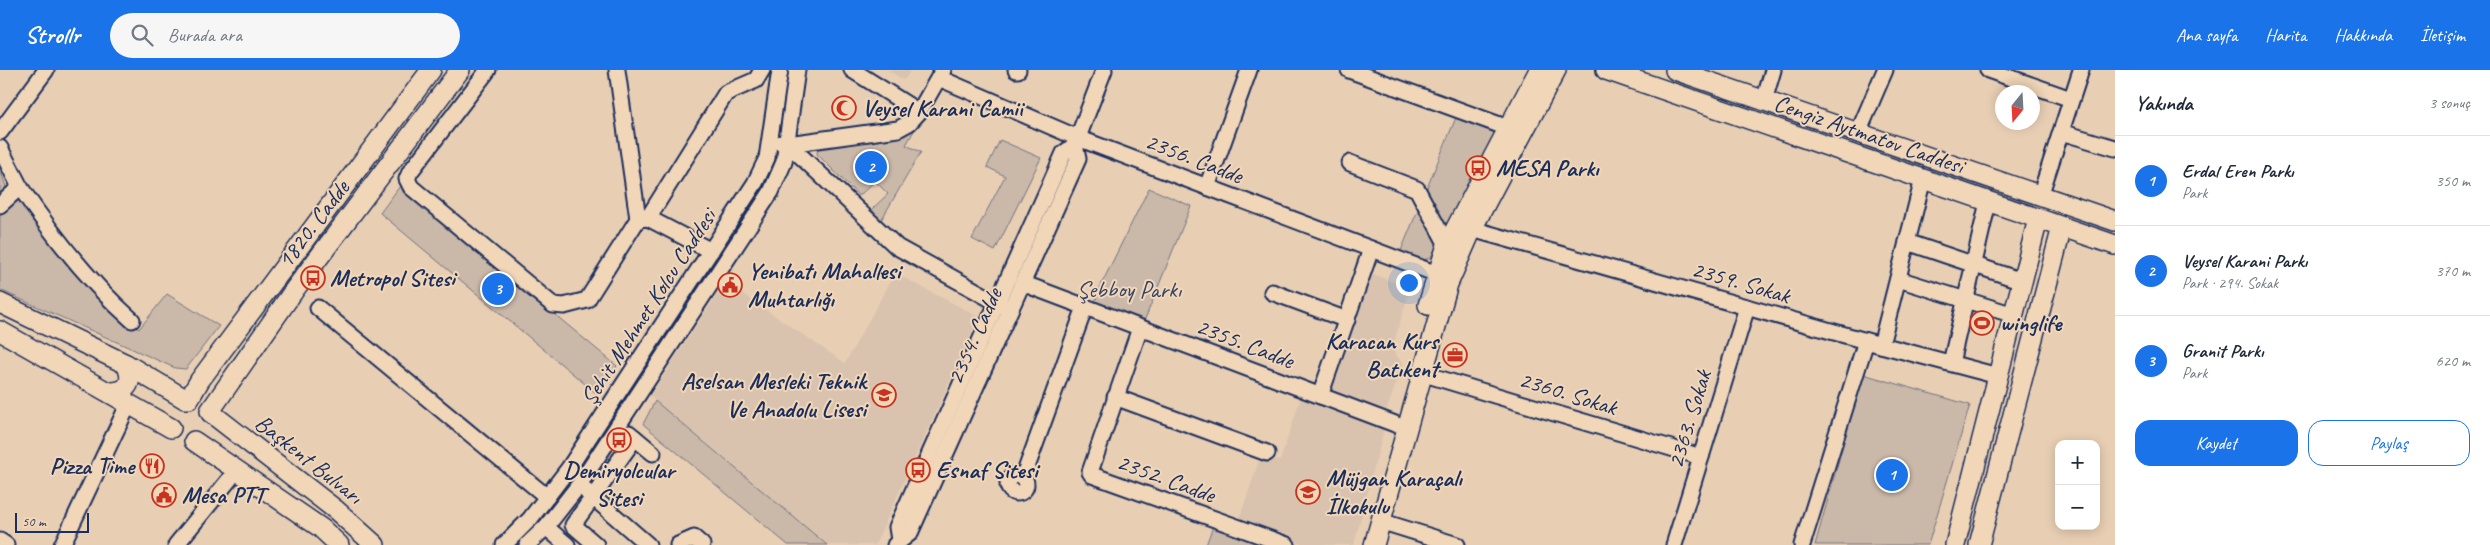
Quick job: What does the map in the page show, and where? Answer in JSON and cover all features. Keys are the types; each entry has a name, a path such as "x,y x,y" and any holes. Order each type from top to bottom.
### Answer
{"main road":[{"name":"1820. Cadde","path":"187,399 431,70"},
{"name":"1820. Cadde","path":"210,412 295,289 460,70"},
{"path":"1363,545 1437,274 1447,245 1539,70"},
{"path":"1374,545 1421,373 1448,284 1472,229 1556,70"},
{"name":"Cengiz Aytmatov Caddesi","path":"1606,70 2115,245"},
{"name":"Cengiz Aytmatov Caddesi","path":"1675,70 2115,221"},
{"path":"1955,545 2038,219"},
{"path":"1979,545 2062,227"},
{"path":"0,303 126,364 187,399 202,402 210,412 212,420 207,434 194,441 180,438 171,428 129,403 0,331"},
{"path":"218,356 218,367 222,372 229,374 240,368"},
{"path":"110,392 124,390 128,386 131,373 126,364"},
{"path":"171,428 169,421 172,409 187,399"},
{"name":"Başkent Bulvarı","path":"210,412 336,510 375,545"},
{"name":"Başkent Bulvarı","path":"194,441 322,528 339,545"},
{"path":"241,472 246,458 251,454 263,453"}],"street":[{"path":"0,132 46,70"},
{"path":"488,70 410,172 407,180 411,187 558,306 587,300 726,93 756,80 762,70"},
{"path":"617,70 643,219"},
{"name":"Şehit Mehmet Kolcu Caddesi","path":"504,545 530,519 569,468 762,170 771,135 780,70"},
{"name":"Şehit Mehmet Kolcu Caddesi","path":"527,545 546,527 579,485 760,210 778,177 789,138 797,70"},
{"path":"852,70 919,112"},
{"name":"2354. Cadde","path":"897,542 910,533 1004,306 1064,153 1076,142 1104,70"},
{"path":"1206,187 1249,70"},
{"path":"1349,70 1508,128"},
{"path":"1764,101 1774,70"},
{"path":"1858,133 1885,70"},
{"path":"1988,70 2071,99"},
{"path":"2040,196 2080,70"},
{"path":"771,135 789,138 898,129 909,123 919,112 941,74"},
{"name":"2356. Cadde","path":"941,74 1076,142 1206,187 1437,274"},
{"path":"2061,132 2115,148"},
{"path":"789,138 897,247 1004,306"},
{"name":"2354. Cadde","path":"1004,306 1022,284 1078,159 1076,142"},
{"path":"0,148 20,187 50,232 90,280 132,320"},
{"path":"1350,163 1417,189 1447,245"},
{"path":"1881,345 1923,179"},
{"path":"0,205 20,187"},
{"path":"1951,363 1972,264 1988,202"},
{"path":"643,219 711,251"},
{"name":"2359. Sokak","path":"1472,229 1866,341 1998,376"},
{"path":"1907,242 2022,281"},
{"path":"1320,396 1371,249"},
{"path":"1898,279 2014,316"},
{"name":"2355. Cadde","path":"1022,284 1395,424"},
{"path":"1272,292 1347,320"},
{"path":"1024,478 1085,307"},
{"name":"2363. Sokak","path":"1674,545 1747,307"},
{"path":"318,308 548,497"},
{"name":"2352. Cadde","path":"1140,328 1090,469 1092,475 1288,545"},
{"path":"1802,545 1866,341"},
{"name":"2360. Sokak","path":"1421,373 1701,457"},
{"path":"1115,398 1267,453"},
{"path":"62,545 129,403"},
{"path":"618,425 652,453"},
{"path":"596,545 573,525 635,438"},
{"path":"176,545 241,472"},
{"path":"579,485 648,545"},
{"path":"1380,521 1458,545"},
{"path":"546,527 566,545"},
{"path":"678,545 694,538 702,545"},
{"path":"0,541 6,545"}],"shaded area":[{"path":"887,70 911,70 904,80"},
{"path":"895,273 979,317 875,545 827,545 650,396 725,282 845,363"},
{"path":"1371,273 1410,289 1392,349 1403,364 1385,415 1326,393"},
{"name":"Müjgan Karaçalı İlkokulu","path":"1301,397 1384,429 1354,545 1304,545 1238,522 1261,455 1280,461"}],"green space":[{"name":"MESA Parkı","path":"1457,115 1495,131 1495,133 1431,257 1422,261 1400,253"},
{"path":"915,129 906,145 921,152 880,222 872,209 888,194 875,181 859,196 817,154 818,147"},
{"path":"1000,140 1041,158 995,251 972,239 1005,176 987,167"},
{"path":"0,168 6,187 0,196"},
{"path":"400,186 617,366 597,394 380,213"},
{"name":"Şebboy Parkı","path":"1149,188 1191,206 1143,324 1094,305 1100,287"},
{"path":"22,197 101,299 139,329 167,294 219,326 186,369 175,368 0,290 0,215"},
{"path":"1863,374 1970,405 1928,545 1815,545"},
{"path":"655,401 827,545 788,545 643,424"},
{"path":"1213,526 1265,545 1206,545"}],"place":[{"name":"Veysel Karani Camii","path":"844,108"},
{"name":"Veysel Karani Parkı","path":"871,167"},
{"name":"MESA Parkı","path":"1478,168"},
{"name":"Metropol Sitesi","path":"313,278"},
{"name":"Yenibatı Mahallesi Muhtarlığı","path":"730,285"},
{"name":"Granit Parkı","path":"498,289"},
{"name":"winglife","path":"1982,323"},
{"name":"Karacan Kurs Batıkent","path":"1455,355"},
{"name":"Aselsan Mesleki Teknik Ve Anadolu Lisesi","path":"884,395"},
{"name":"Demiryolcular Sitesi","path":"619,440"},
{"name":"Pizza Time","path":"152,466"},
{"name":"Esnaf Sitesi","path":"918,470"},
{"name":"Erdal Eren Parkı","path":"1892,475"},
{"name":"Müjgan Karaçalı İlkokulu","path":"1308,492"},
{"name":"Mesa PTT","path":"164,495"}]}
